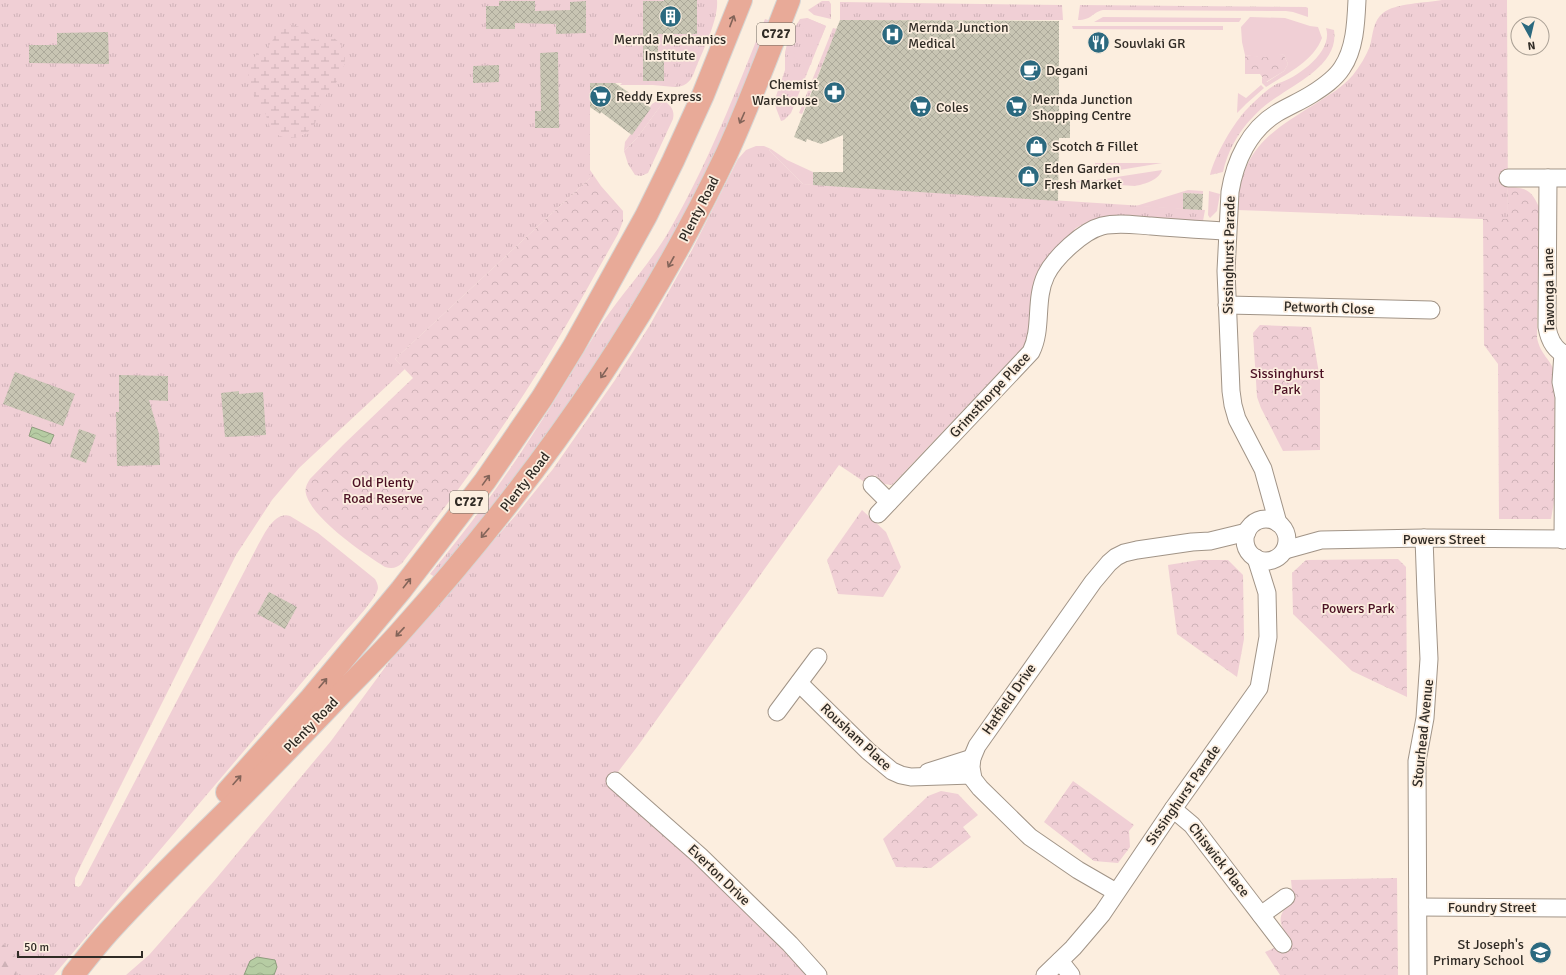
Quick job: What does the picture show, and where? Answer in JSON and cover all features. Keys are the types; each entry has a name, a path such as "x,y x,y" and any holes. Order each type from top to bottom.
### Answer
{"main road":[{"name":"Plenty Road","path":"151,887 228,791 311,698 401,590 509,447 574,346 646,216 703,95 741,0"},
{"name":"Plenty Road","path":"73,975 110,929 270,768 403,630 505,509 576,414 610,364 657,288 689,229 737,131 763,69 789,0"}],"street":[{"name":"Sissinghurst Parade","path":"1281,526 1266,483 1263,469 1237,418 1230,391 1226,271 1228,204 1236,166 1253,135 1268,119 1323,87 1342,68 1351,47 1357,0"},
{"path":"1508,178 1566,178"},
{"name":"Tawonga Lane","path":"1548,178 1547,328 1549,338 1552,343 1564,354 1561,382 1565,393 1564,540"},
{"name":"Grimsthorpe Place","path":"872,486 883,508 1031,352 1035,343 1042,287 1046,275 1053,264 1082,235 1091,230 1112,225 1227,231"},
{"name":"Petworth Close","path":"1227,305 1431,310"},
{"path":"1252,527 1268,520 1281,526 1287,539 1281,554 1266,561 1252,555 1246,542 1266,483"},
{"name":"Powers Street","path":"1281,526 1321,540"},
{"name":"Hatfield Drive","path":"972,774 970,767 977,746 1093,582 1109,563 1124,553 1192,542 1210,541 1252,527"},
{"name":"Powers Street","path":"1281,554 1321,540 1424,538 1564,540"},
{"name":"Stourhead Avenue","path":"1418,975 1417,761 1425,718 1429,670 1424,538"},
{"name":"Hatfield Drive","path":"1210,541 1252,555"},
{"name":"Sissinghurst Parade","path":"1267,593 1281,554"},
{"name":"Sissinghurst Parade","path":"1045,975 1073,948 1102,914 1173,809 1259,688 1268,637 1267,593 1252,555"},
{"path":"777,712 818,657"},
{"name":"Rousham Place","path":"799,683 881,763 892,771 901,775 920,777 972,774"},
{"path":"920,777 932,770 972,758"},
{"path":"972,774 980,788 1030,837 1078,870 1116,892"},
{"name":"Everton Drive","path":"615,781 700,856 790,944 818,975"},
{"name":"Chiswick Place","path":"1173,809 1192,825 1283,944"},
{"path":"1261,915 1286,897"},
{"name":"Foundry Street","path":"1418,907 1566,908"},
{"path":"1060,961 1071,975"}],"green space":[{"path":"0,0 717,0 717,8 709,37 692,76 686,84 674,87 677,83 590,83 590,178 395,359 405,369 299,468 272,500 236,555 82,863 75,878 75,886 79,887 81,885 257,547 274,520 284,515 290,516 318,533 375,579 378,587 377,592 363,611 54,975 0,975"},
{"path":"1442,0 1507,0 1508,220 1237,210 1244,172 1260,145 1284,124 1336,91 1353,75 1367,53 1375,24 1380,16 1395,7"},
{"path":"822,1 829,1 831,4 831,19 814,15 808,10"},
{"path":"840,2 1062,5 1063,20 840,20"},
{"path":"1080,5 1306,7 1308,8 1308,17 1286,11 1103,10 1089,18 1078,20"},
{"path":"1103,17 1241,19 1239,22 1094,22"},
{"path":"1250,17 1285,18 1318,27 1322,38 1318,46 1306,61 1266,87 1262,83 1262,77 1267,82 1284,71 1288,64 1284,55 1262,57 1245,55 1241,27"},
{"path":"807,18 826,26 791,113 781,121 776,108 775,99 785,70 785,53 788,39 800,19"},
{"path":"807,18 826,26 821,38 802,31"},
{"path":"765,19 771,21 728,128 658,268 556,427 435,577 430,574 497,488 606,318 652,257 669,231 709,153"},
{"path":"289,24 303,28 316,40 327,38 335,39 341,45 345,57 344,67 340,77 322,100 313,127 303,135 290,138 282,137 270,127 263,107 251,90 248,78 250,65 256,55 270,44 279,27"},
{"path":"1072,26 1223,26 1223,30 1073,29"},
{"path":"833,28 837,29 802,114 799,113"},
{"path":"1326,28 1334,30 1334,41 1331,52 1325,61 1308,76 1262,108 1242,130 1234,143 1227,158 1223,172 1210,175 1216,158 1231,130 1243,114 1271,87 1295,76 1312,63 1324,46 1327,37"},
{"path":"786,50 812,60 811,65 785,54"},
{"path":"1279,54 1284,55 1288,64 1284,71 1266,82 1260,74 1245,74 1245,55 1270,56"},
{"path":"622,83 677,83 674,87 653,85 620,85"},
{"path":"1261,85 1264,88 1237,113 1238,93 1246,98"},
{"path":"657,101 664,101 637,138 624,151 625,142 652,104"},
{"path":"664,101 672,108 673,119 648,173 641,176 635,175 628,164 624,151 637,138"},
{"path":"756,146 764,146 771,149 769,150 803,184 1205,210 1203,221 1112,216 1089,221 1076,228 1047,258 1038,271 1033,287 1029,334 1023,347 892,485 884,484 875,475 866,483 839,465 637,747 608,785 703,870 806,975 126,975 149,955 214,881 331,741 400,647 516,515 553,469 615,380 650,325 692,250 738,159 746,150"},
{"path":"771,149 787,160 813,172 813,185 803,184 769,150"},
{"path":"1095,163 1162,163 1095,174"},
{"name":"Old Plenty Road Reserve","path":"590,170 601,186 623,211 623,221 618,234 550,352 512,413 482,457 402,563 394,568 385,567 341,536 320,516 307,497 307,483 343,445 413,378 395,359 590,178"},
{"path":"1162,170 1155,179 1135,186 1072,182 1097,180"},
{"path":"1508,187 1524,189 1533,196 1539,207 1537,338 1543,353 1551,364 1555,373 1554,502 1551,519 1499,519 1498,364 1484,345 1483,219 1508,219"},
{"path":"1188,190 1203,191 1203,194 1183,193 1183,209 1136,206"},
{"path":"1209,191 1220,194 1217,211 1210,218 1208,215"},
{"name":"Sissinghurst Park","path":"1260,325 1311,327 1320,379 1320,450 1283,451 1261,408 1257,397 1253,333"},
{"path":"862,510 886,532 901,567 883,597 838,594 827,560"},
{"name":"Powers Park","path":"1398,559 1406,567 1407,697 1352,671 1293,614 1292,573 1306,560"},
{"path":"1199,560 1228,560 1243,575 1244,639 1237,677 1177,634 1168,565"},
{"path":"1073,781 1134,825 1129,831 1130,847 1118,863 1094,861 1044,822"},
{"path":"941,791 958,794 978,815 963,827 971,837 931,868 896,867 883,839 928,796"},
{"path":"1397,878 1398,975 1280,975 1265,952 1274,948 1276,949 1290,939 1283,928 1281,919 1284,910 1293,900 1291,880"},
{"path":"0,942 8,948 16,960 16,975 0,975"}],"water":[{"path":"32,427 54,435 50,444 29,436"},
{"path":"257,957 275,960 277,967 274,975 244,975 250,961"}],"building":[{"path":"697,0 697,34 658,34 658,60 664,60 664,81 643,81 643,1"},
{"path":"499,1 535,1 535,11 570,10 570,2 586,1 586,33 556,34 556,24 515,23 515,29 486,29 486,6 499,6"},
{"path":"840,20 1059,21 1059,113 1070,113 1070,138 1059,138 1058,201 813,185 813,172 843,172 843,135 821,144 807,139 806,142 794,137"},
{"path":"108,32 109,64 29,63 29,45 57,45 57,33"},
{"path":"558,52 559,128 535,128 535,111 541,111 540,53"},
{"path":"499,65 499,82 473,83 473,66"},
{"path":"590,83 615,83 651,108 632,135 601,112 600,114 590,107"},
{"path":"1183,193 1203,194 1202,210 1183,209"},
{"path":"15,372 75,394 63,426 3,404"},
{"path":"119,375 168,376 168,401 149,400 159,434 160,465 117,466 116,412 119,412"},
{"path":"239,391 239,394 263,392 266,435 225,437 221,393"},
{"path":"79,429 96,435 86,463 70,457"},
{"path":"269,592 297,607 285,629 257,614"}],"place":[{"name":"Mernda Mechanics Institute","path":"670,17"},
{"name":"Mernda Junction Medical","path":"893,35"},
{"name":"Souvlaki GR","path":"1098,43"},
{"name":"Degani","path":"1031,70"},
{"name":"Chemist Warehouse","path":"834,92"},
{"name":"Reddy Express","path":"601,96"},
{"name":"Coles","path":"920,107"},
{"name":"Mernda Junction Shopping Centre","path":"1016,107"},
{"name":"Scotch & Fillet","path":"1036,146"},
{"name":"Eden Garden Fresh Market","path":"1029,176"},
{"name":"St Joseph's Primary School","path":"1540,952"}]}
